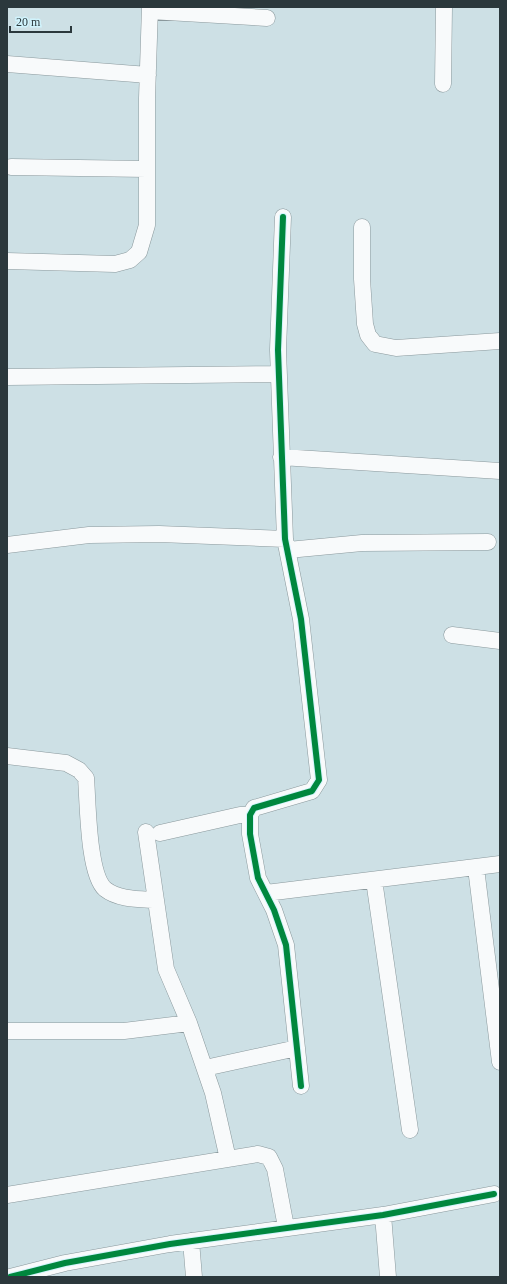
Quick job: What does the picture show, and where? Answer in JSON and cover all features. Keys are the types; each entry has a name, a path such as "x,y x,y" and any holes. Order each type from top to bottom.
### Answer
{"street":[{"path":"443,84 444,7"},
{"path":"7,261 115,264 130,260 139,252 147,225 150,9 267,18"},
{"path":"7,64 148,74"},
{"path":"11,167 147,169"},
{"path":"283,217 278,350 281,457 286,545 301,619 319,780 312,791 254,808 250,815 250,834 258,878 274,910 286,945 301,1086"},
{"path":"362,227 362,279 365,324 368,335 375,344 396,348 500,341"},
{"path":"7,377 279,374"},
{"path":"281,457 500,471"},
{"path":"7,545 89,535 144,534 286,545 488,542"},
{"path":"452,635 500,641"},
{"path":"7,756 66,763 79,770 86,778 91,849 98,879 106,890 122,897 156,900"},
{"path":"228,1159 214,1093 189,1023 166,969 156,900 153,832 240,815 250,815"},
{"path":"266,893 500,864"},
{"path":"476,868 500,1062"},
{"path":"374,880 410,1130"},
{"path":"7,1031 124,1031 189,1023"},
{"path":"205,1068 297,1048"},
{"path":"7,1195 258,1154 269,1157 275,1169 286,1227"},
{"path":"10,1277 66,1270 191,1241 383,1215 494,1194"},
{"path":"383,1215 388,1277"},
{"path":"191,1241 194,1277"}],"cycle path":[{"path":"283,217 278,350 285,539 301,619 319,780 312,791 254,808 250,815 250,834 258,878 274,910 286,945 301,1086"},
{"path":"10,1277 65,1263 170,1244 383,1215 494,1194"}]}
